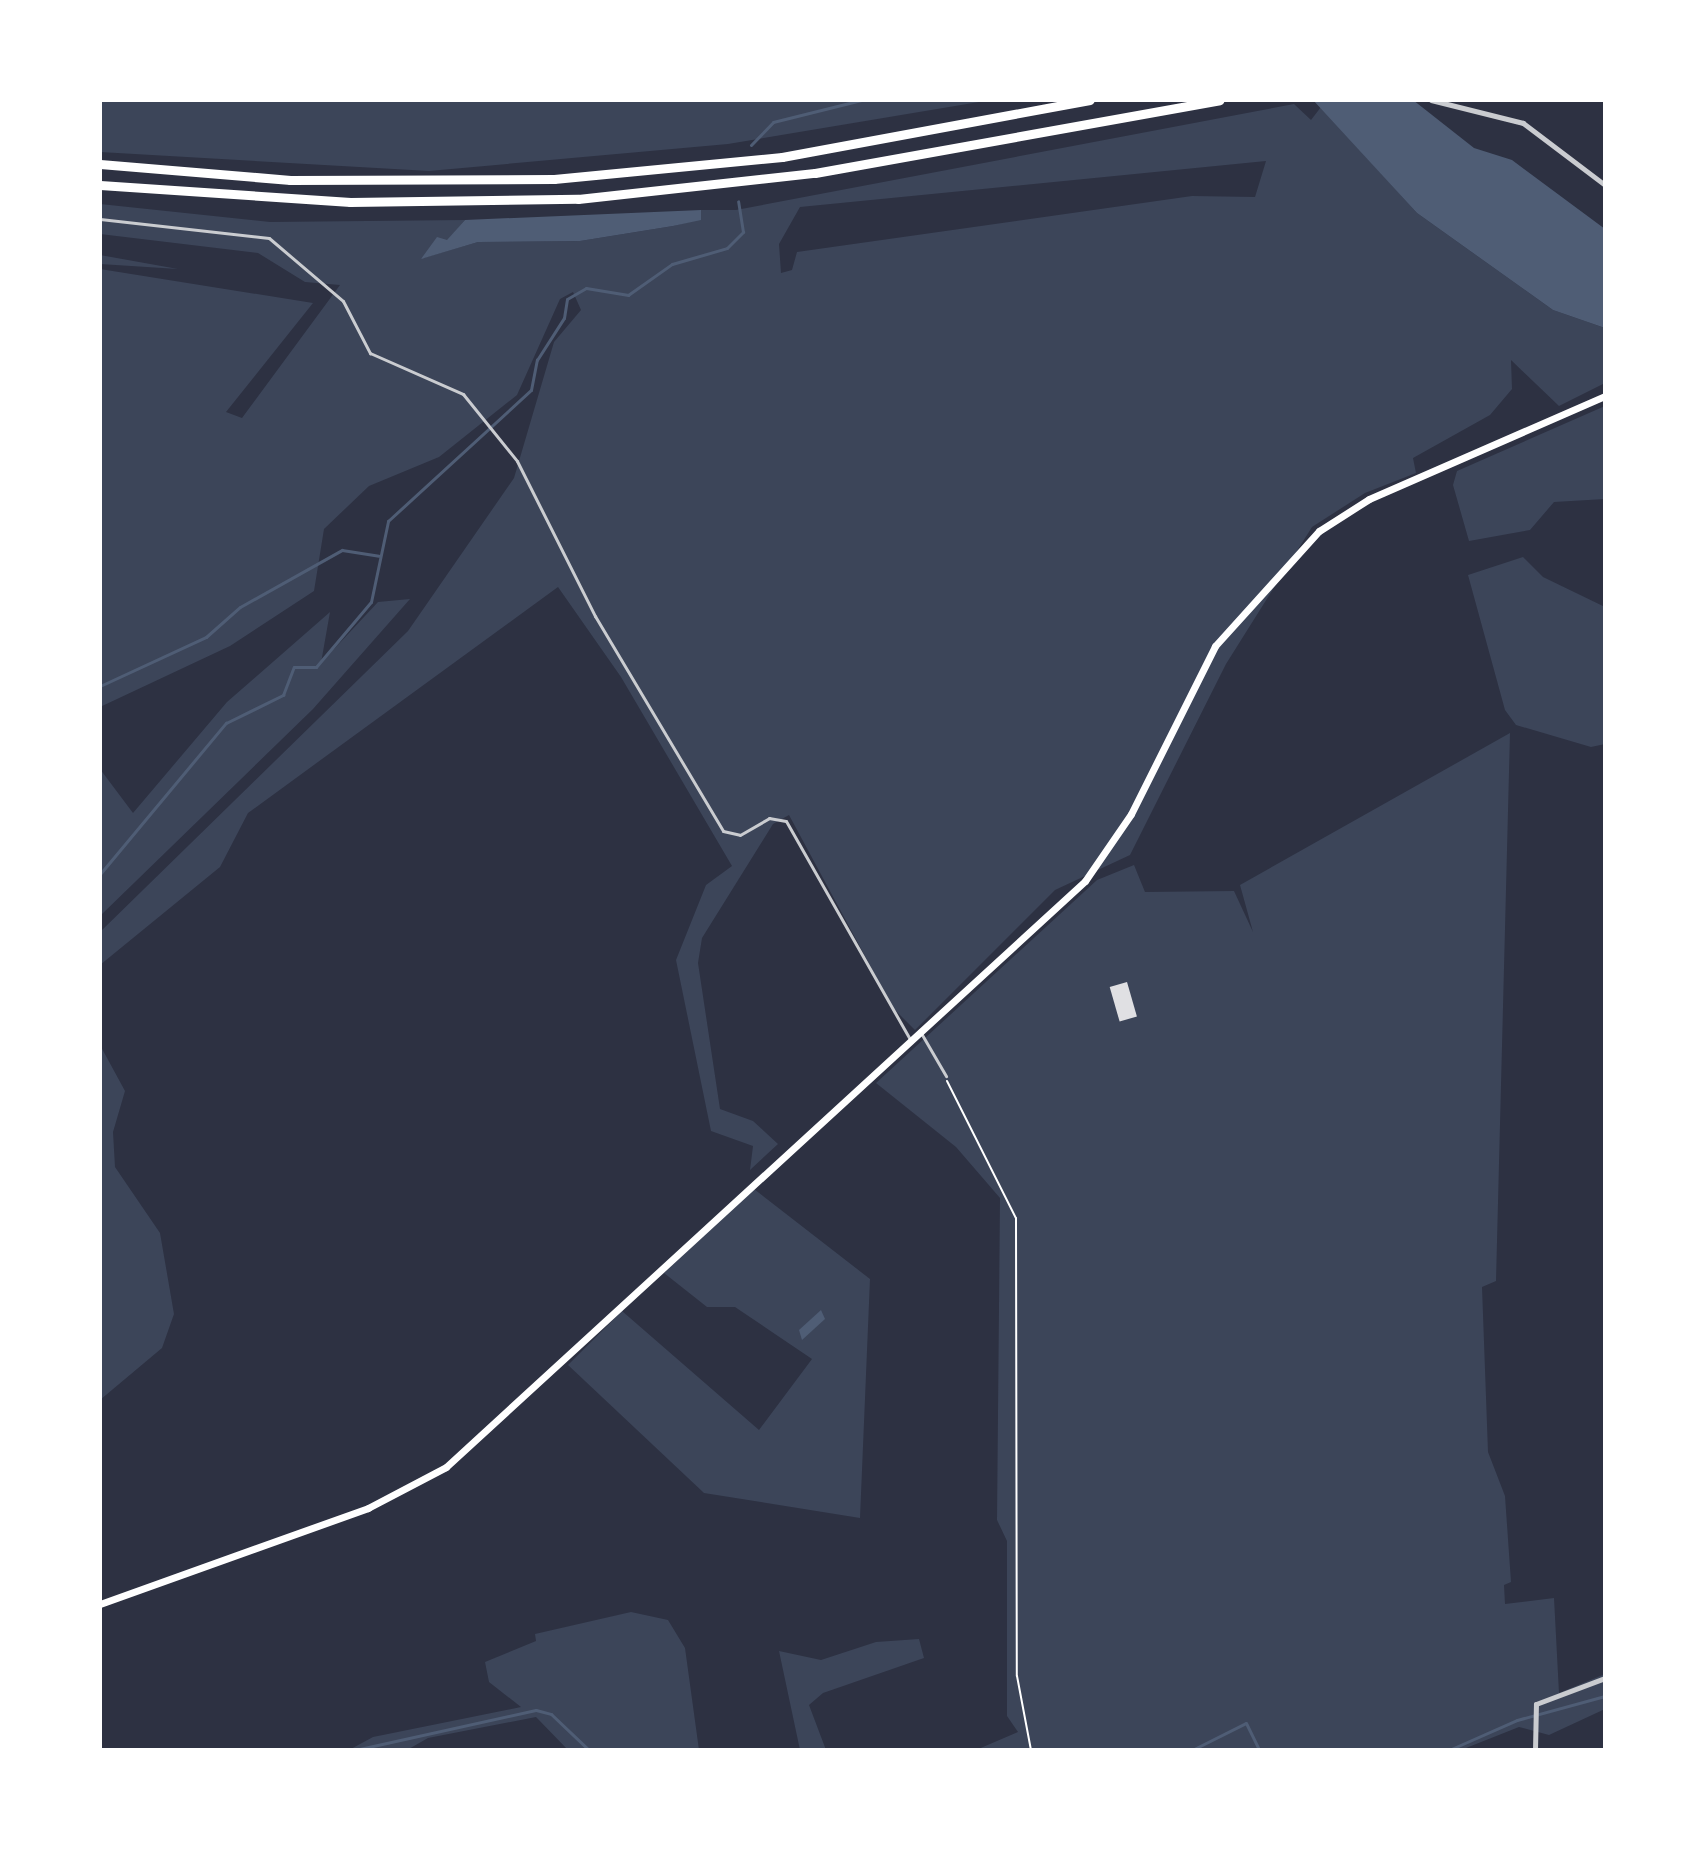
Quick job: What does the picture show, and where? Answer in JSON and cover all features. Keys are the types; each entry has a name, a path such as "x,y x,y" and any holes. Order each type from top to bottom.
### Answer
{"highway":[{"path":"100,164 290,180 554,179 782,157 1090,100"},
{"path":"100,185 350,202 578,199 815,173 1219,100"}],"main road":[{"path":"100,1604 368,1508 446,1467 747,1183 921,1033 1109,853 1215,646 1287,561 1369,499 1605,396"}],"street":[{"path":"1431,100 1523,123 1605,185"},
{"path":"1535,1750 1532,1715 1536,1704 1605,1678"}],"lane":[{"path":"100,219 269,238 343,301 370,353 463,394 499,437 723,831 740,835 769,818 786,821 912,1041"},
{"path":"921,1033 946,1076"}],"path":[{"path":"946,1076 1016,1218 1017,1676 1031,1750"}],"shaded area":[{"path":"100,100 991,100 728,144 429,171 100,152"},
{"path":"1313,100 1413,100 1474,148 1512,160 1605,229 1605,328 1553,310 1417,213"},
{"path":"1294,104 1311,120 1321,107 1417,213 1553,310 1605,328 1605,383 1559,406 1511,360 1512,389 1490,415 1413,458 1416,473 1365,493 1312,527 1226,664 1130,855 1055,890 915,1030 893,1008 789,815 773,824 702,938 698,963 720,1109 753,1121 778,1144 750,1170 753,1146 711,1131 676,960 706,885 732,866 621,677 558,587 248,813 220,867 100,965 100,932 408,631 514,478 554,342 581,310 573,292 560,299 517,395 439,457 369,486 324,529 314,591 230,646 100,707 100,269 313,303 226,412 242,418 340,285 305,282 258,253 100,234 100,204 270,222 465,220 447,241 437,238 423,258 478,242 580,241 701,219 701,210 736,210","holes":["1266,161 1255,197 1192,196 797,252 792,270 781,273 779,244 800,207"]},
{"path":"701,210 701,220 673,226 580,241 478,242 421,259 437,237 447,240 465,220"},
{"path":"100,255 178,269 100,264"},
{"path":"1605,406 1605,499 1554,502 1530,530 1469,541 1453,485 1457,471"},
{"path":"1523,557 1543,577 1605,607 1605,744 1591,747 1516,725 1505,710 1468,575"},
{"path":"410,599 313,709 100,916 100,769 133,813 227,702 330,612 321,663 378,602"},
{"path":"1510,733 1496,1281 1482,1287 1488,1452 1505,1496 1511,1582 1504,1585 1505,1604 1554,1598 1559,1693 1605,1674 1605,1709 1549,1735 1519,1727 1461,1750 976,1750 1018,1732 1007,1716 1007,1541 997,1520 1000,1198 956,1147 876,1083 1097,880 1134,865 1145,892 1234,891 1253,932 1240,885"},
{"path":"100,1045 125,1091 113,1132 115,1167 160,1233 174,1314 162,1348 100,1400"},
{"path":"754,1189 870,1279 860,1518 704,1493 568,1365 622,1311 759,1430 812,1359 735,1307 707,1307 664,1273"},
{"path":"821,1310 825,1319 802,1340 799,1330"},
{"path":"631,1612 668,1620 685,1648 699,1750 568,1750 536,1717 428,1738 407,1750 349,1750 373,1737 521,1707 489,1682 485,1662 536,1641 535,1634"},
{"path":"919,1639 924,1658 823,1693 809,1705 826,1750 800,1750 779,1651 821,1660 876,1642"}],"building":[{"path":"1127,982 1137,1017 1120,1022 1110,987"}],"waterway":[{"path":"751,145 773,122 861,100"},
{"path":"100,874 226,723 283,695 294,667 316,667 371,602 388,521 531,390 537,360 564,318 567,299 586,288 628,295 672,264 727,248 743,232 738,201"},
{"path":"100,686 206,637 240,607 342,550 379,556"},
{"path":"1449,1750 1517,1720 1605,1696"},
{"path":"355,1750 536,1710 551,1714 589,1750"},
{"path":"1192,1750 1246,1723 1259,1750"}]}
